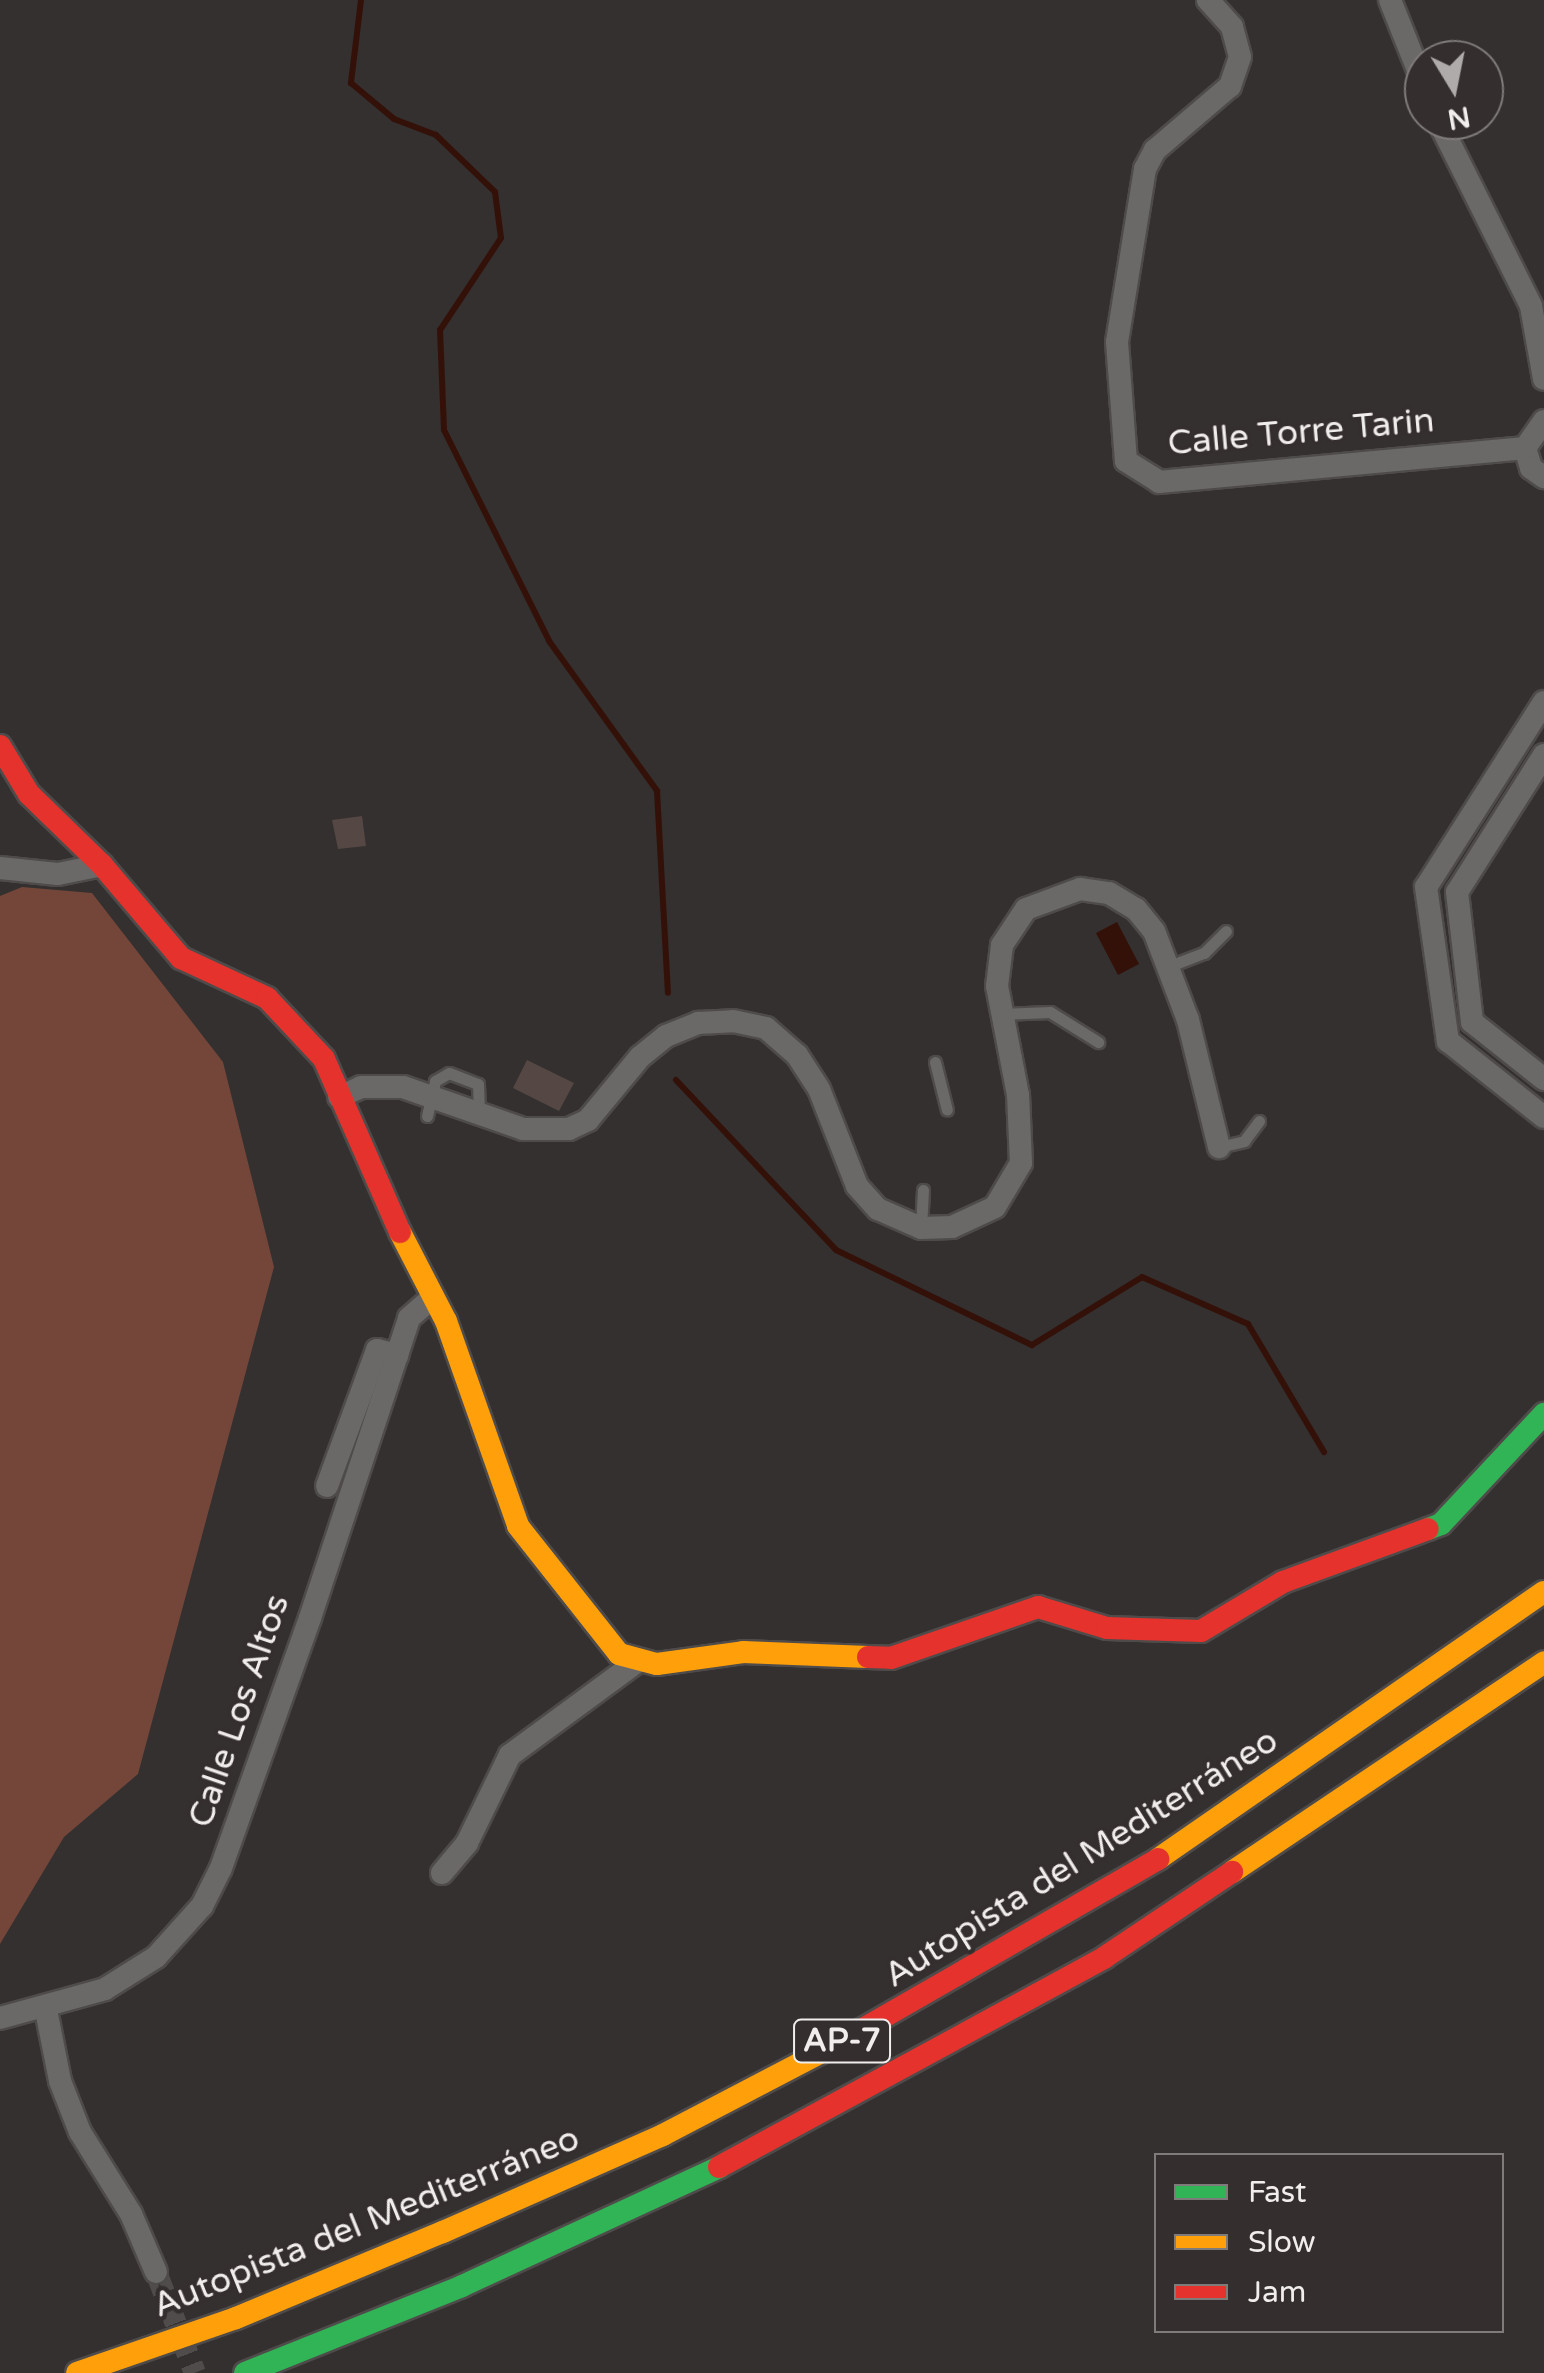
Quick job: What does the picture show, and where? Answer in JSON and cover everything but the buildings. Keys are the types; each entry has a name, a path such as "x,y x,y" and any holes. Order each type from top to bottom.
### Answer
{"main road":[{"path":"0,746 29,794 102,865 122,896 181,958 247,984 298,1027 324,1059 430,1300 446,1320 518,1526 619,1654 638,1662 743,1652 891,1658 1038,1607 1107,1628 1201,1631 1283,1582 1442,1524 1544,1414"},
{"name":"Autopista del Mediterráneo","path":"77,2373 236,2318 477,2218 663,2135 882,2020 1134,1875 1358,1726 1544,1592"},
{"name":"AP-7","path":"245,2373 462,2286 698,2178 842,2102 1105,1958 1544,1662"}],"street":[{"name":"Calle Torre Tarin","path":"1208,0 1232,27 1240,57 1230,86 1155,150 1145,170 1117,342 1126,461 1159,482 1524,448"},
{"path":"1390,0 1406,40"},
{"path":"1448,140 1531,306 1544,379"},
{"path":"1543,478 1524,448 1544,422"},
{"path":"1544,702 1426,886 1448,1041 1544,1117"},
{"path":"1544,756 1456,892 1472,1022 1544,1079"},
{"path":"0,868 58,874 102,865"},
{"path":"339,1097 360,1087 429,1105 479,1109 523,1128 569,1129 588,1120 666,1036 698,1023 733,1020 766,1028 797,1055 819,1089 857,1186 878,1209 921,1228 952,1228 982,1216 1015,1182 1023,1139 1000,1014 1002,945 1026,909 1052,894 1109,893 1136,909 1168,967 1200,1064 1219,1147"},
{"name":"Calle Los Altos","path":"0,2018 46,2010 135,1971 202,1906 222,1868 409,1318 430,1300"},
{"name":"Calle Los Altos","path":"328,1486 376,1350 397,1355"},
{"path":"442,1873 467,1844 510,1755 638,1662"},
{"path":"46,2010 60,2082 80,2132 131,2214 156,2272"}],"lane":[{"path":"1168,967 1204,953 1226,932"},
{"path":"1000,1014 1050,1012 1098,1042"},
{"path":"935,1062 947,1110"},
{"path":"1219,1147 1244,1141 1260,1120"},
{"path":"921,1228 923,1190"}],"shaded area":[{"path":"22,887 92,893 223,1062 274,1267 138,1774 64,1837 0,1944 0,896"},
{"path":"1117,922 1139,964 1118,975 1096,933"}],"waterway":[{"path":"361,0 351,83 394,119 436,135 495,192 501,238 440,330 444,430 549,641 657,791 668,993"},
{"path":"676,1080 836,1250 1032,1345 1142,1277 1248,1324 1324,1452"}],"tunnel":[{"path":"156,2272 195,2373"}],"traffic: fast":[{"path":"1428,1529 1441,1524 1544,1414"},
{"path":"245,2373 462,2286 719,2167"}],"traffic: slow":[{"path":"400,1232 446,1321 518,1526 619,1654 657,1664 743,1652 868,1657"},
{"path":"1158,1859 1544,1592"},
{"path":"1232,1872 1544,1662"},
{"path":"77,2373 236,2318 443,2232 663,2135 835,2045"}],"traffic: jam":[{"path":"0,746 29,794 102,865 181,958 267,998 324,1059 400,1232"},
{"path":"868,1657 891,1658 1038,1607 1107,1628 1201,1631 1283,1582 1428,1529"},
{"path":"835,2045 1158,1859"},
{"path":"719,2167 1105,1957 1232,1872"}]}
